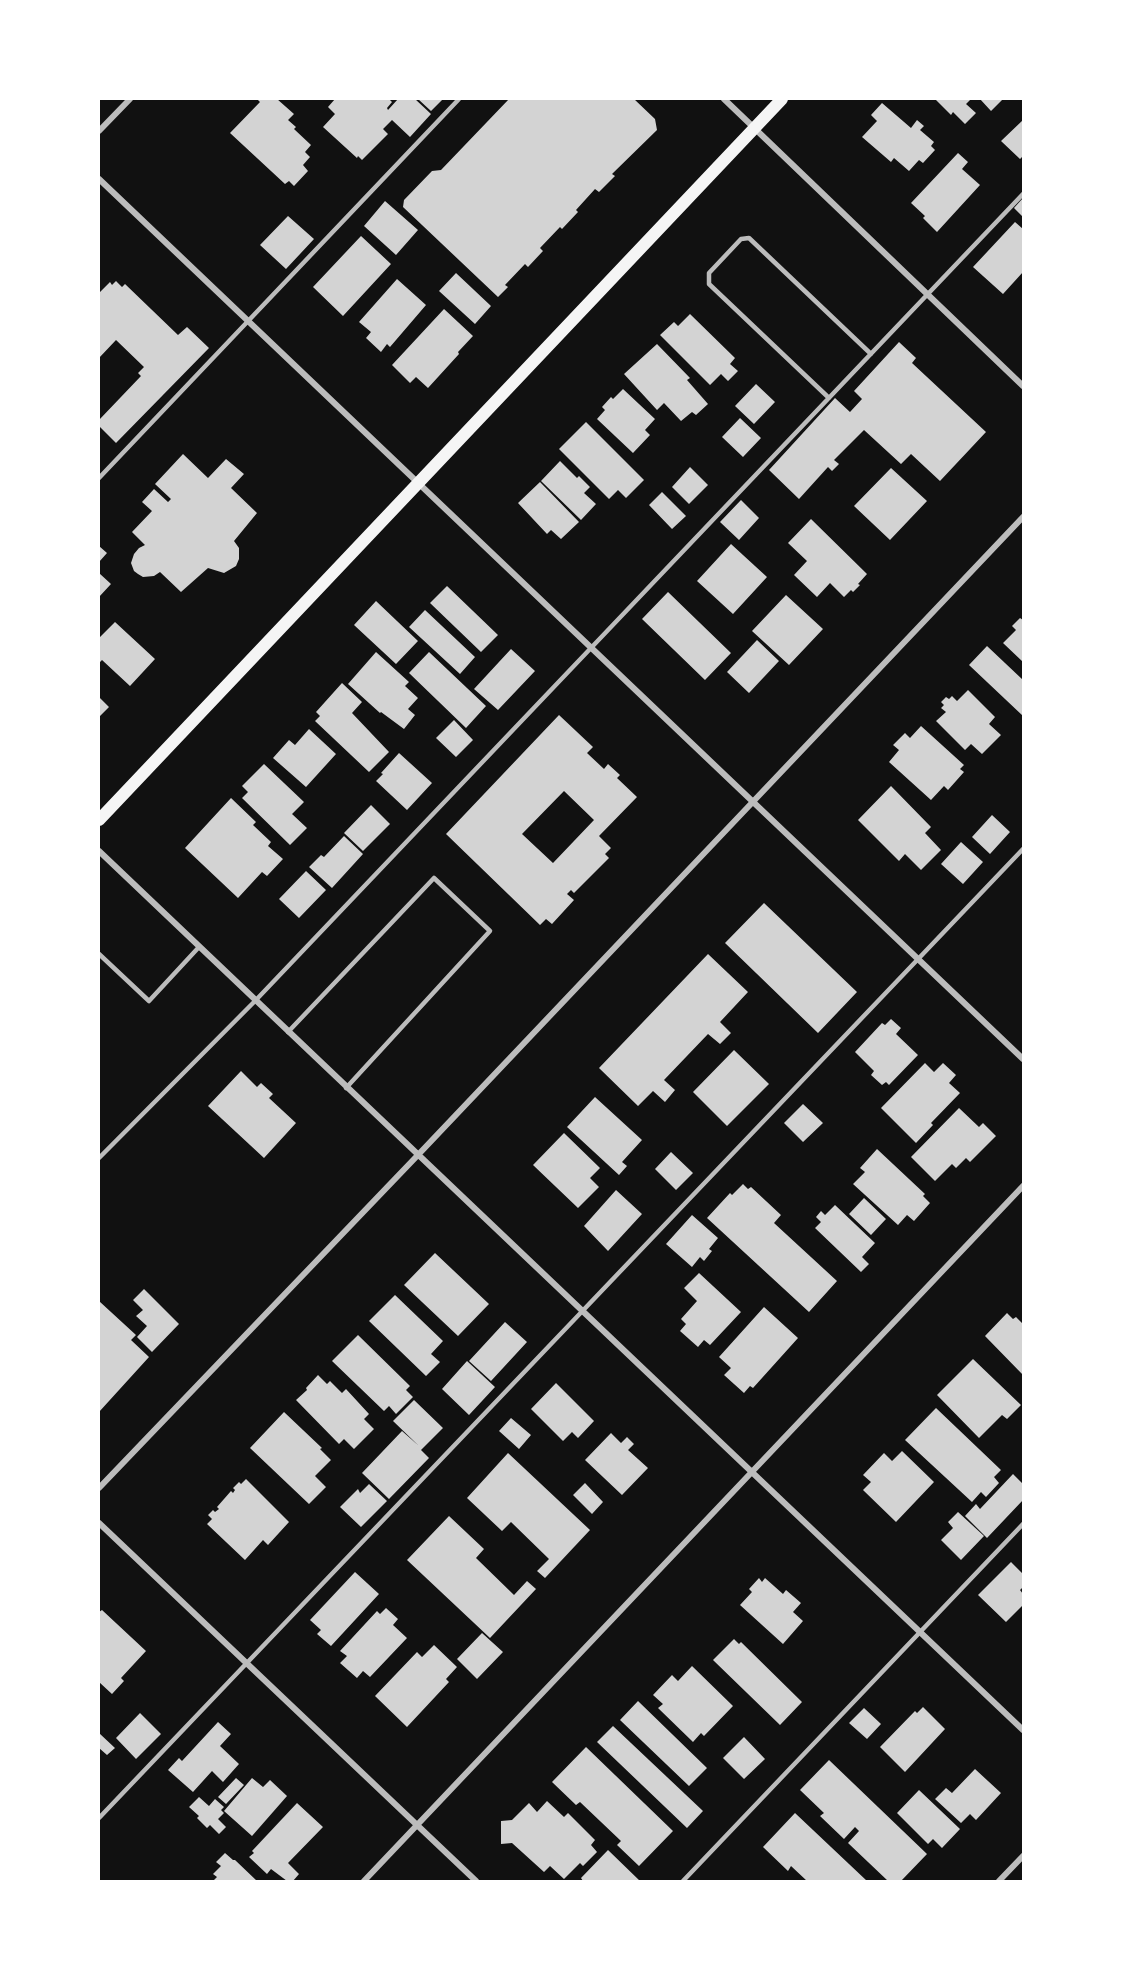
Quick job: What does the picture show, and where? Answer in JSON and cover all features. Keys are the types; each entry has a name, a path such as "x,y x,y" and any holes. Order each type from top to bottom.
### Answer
{"main road":[{"path":"99,820 782,99"}],"street":[{"path":"99,131 130,99"},
{"path":"724,99 1023,386"},
{"path":"99,179 1023,1059"},
{"path":"99,1488 1023,518"},
{"path":"99,851 417,1156 1023,1730"},
{"path":"364,1881 1023,1186"},
{"path":"99,1523 476,1881"},
{"path":"999,1881 1023,1856"}],"lane":[{"path":"99,478 459,99"},
{"path":"99,1158 255,1000 1023,194"},
{"path":"829,398 709,284 709,273 717,264 741,239 749,238 871,354"},
{"path":"99,1818 1023,849"},
{"path":"288,1032 434,878 482,924 490,932 346,1088"},
{"path":"99,954 149,1000 199,947"},
{"path":"683,1881 1023,1524"}],"building":[{"path":"257,99 277,99 294,114 288,120 311,145 305,152 310,157 303,165 308,171 294,186 289,181 285,184 230,133 260,102"},
{"path":"335,99 389,99 392,102 388,110 398,99 415,99 431,114 410,137 392,120 383,129 388,134 362,160 323,127 335,114 328,107"},
{"path":"418,99 443,99 431,111"},
{"path":"509,99 634,99 655,119 657,130 612,174 615,176 599,192 595,189 576,210 578,212 540,248 543,251 528,267 525,264 505,285 508,287 498,297 403,207 404,200 432,171 441,170"},
{"path":"935,99 971,99 966,104 976,113 965,124 953,112 951,115"},
{"path":"980,99 1003,99 991,111"},
{"path":"882,103 911,128 917,120 924,126 920,130 934,142 931,146 935,150 923,163 919,160 909,171 894,158 891,162 862,137 877,121 871,115"},
{"path":"1023,120 1023,156 1020,159 1001,141"},
{"path":"958,153 968,162 962,169 980,185 937,232 911,203"},
{"path":"1023,198 1023,217 1014,208"},
{"path":"385,201 418,230 396,255 364,226"},
{"path":"288,216 314,239 286,269 260,245"},
{"path":"1015,222 1023,229 1023,272 1003,294 973,267"},
{"path":"361,236 391,264 343,316 313,287"},
{"path":"456,273 491,306 475,324 439,291"},
{"path":"397,279 426,305 390,347 387,344 381,352 366,338 371,332 359,322"},
{"path":"116,281 122,287 125,284 178,335 187,327 209,348 116,443 99,426 99,420 141,376 138,373 144,367 116,340 99,358 99,293 110,282 112,285"},
{"path":"444,309 473,336 428,388 416,377 410,383 392,365"},
{"path":"690,314 735,358 730,364 738,371 728,381 721,374 710,385 660,335 674,322 678,326"},
{"path":"899,342 916,358 912,363 986,432 940,481 911,454 901,464 864,430 834,460 839,464 832,471 828,467 799,499 769,470 835,398 850,412 862,399 854,391"},
{"path":"657,344 690,378 687,380 708,404 696,415 692,412 681,421 664,403 657,410 624,374"},
{"path":"756,384 775,402 754,424 735,406"},
{"path":"623,389 655,419 645,430 650,435 633,453 597,419 605,410 602,407"},
{"path":"740,418 761,438 743,457 722,437"},
{"path":"586,422 644,480 626,498 618,490 609,499 559,449"},
{"path":"183,454 208,478 226,459 244,474 231,488 257,513 234,541 239,548 239,559 236,566 224,573 208,568 181,592 160,572 154,576 143,577 134,571 131,563 134,554 145,545 132,532 152,511 142,502 154,489 168,502 171,499 155,484"},
{"path":"560,461 590,487 584,493 596,504 581,520 541,481"},
{"path":"690,467 708,485 689,504 672,487"},
{"path":"891,468 927,501 890,540 854,506"},
{"path":"540,482 579,522 561,539 551,530 547,534 518,503"},
{"path":"662,492 686,516 672,529 649,505"},
{"path":"741,500 759,518 739,540 720,522"},
{"path":"811,519 867,574 853,592 851,590 844,597 830,583 817,597 794,575 807,561 788,543"},
{"path":"731,544 767,577 733,614 697,581"},
{"path":"99,546 107,553 99,562"},
{"path":"99,573 111,584 99,597"},
{"path":"447,586 498,635 481,652 430,603"},
{"path":"668,592 731,653 705,680 642,619"},
{"path":"786,595 823,629 789,665 752,631"},
{"path":"376,601 418,641 396,664 354,625"},
{"path":"425,610 475,657 460,674 409,627"},
{"path":"1020,618 1023,620 1023,662 1003,643 1016,630 1012,626"},
{"path":"115,622 155,659 130,686 102,660 99,663 99,636"},
{"path":"757,640 779,661 749,693 727,672"},
{"path":"987,646 1023,680 1023,716 969,665"},
{"path":"511,649 535,671 498,710 474,689"},
{"path":"376,652 409,682 405,686 418,698 408,709 415,715 404,729 380,713 348,684"},
{"path":"429,652 486,706 466,728 409,673"},
{"path":"342,683 362,702 352,713 389,752 369,772 315,721 320,716 316,712"},
{"path":"968,690 995,717 989,724 1001,735 982,754 971,744 965,750 936,721 946,712 941,708 944,705 941,702 946,697 949,699 952,696 957,701"},
{"path":"99,697 109,707 99,717"},
{"path":"559,715 593,747 587,753 604,769 608,764 620,775 617,778 637,797 599,836 611,848 605,854 609,858 574,893 571,890 567,894 574,900 552,924 546,919 540,925 446,834","holes":["564,791 594,820 553,863 522,834"]},
{"path":"454,720 473,740 456,757 436,738"},
{"path":"921,726 964,765 960,769 964,772 948,790 944,786 931,800 889,762 899,750 893,745 905,733 910,738"},
{"path":"309,729 336,754 306,787 273,758 289,740 295,745"},
{"path":"399,753 432,783 407,810 376,781"},
{"path":"264,764 304,802 292,814 307,828 290,845 242,798 248,792 242,786"},
{"path":"891,786 931,827 925,833 941,850 921,870 905,854 899,861 858,820"},
{"path":"231,798 256,822 253,825 271,842 268,846 283,859 267,876 262,872 238,898 185,848"},
{"path":"371,805 390,824 363,851 344,833"},
{"path":"992,815 1010,832 990,854 972,837"},
{"path":"344,836 363,854 332,888 309,867 321,855 324,857"},
{"path":"961,842 983,862 963,884 941,864"},
{"path":"306,871 326,890 299,918 279,899"},
{"path":"764,903 857,992 818,1033 725,943"},
{"path":"708,954 748,992 720,1022 731,1033 720,1044 708,1034 664,1080 675,1090 665,1102 653,1091 638,1106 599,1068"},
{"path":"891,1019 901,1028 896,1034 918,1055 889,1085 886,1082 882,1085 871,1075 874,1071 855,1052 882,1023 885,1025"},
{"path":"734,1050 769,1084 727,1126 693,1092"},
{"path":"925,1063 934,1072 943,1063 956,1075 949,1083 960,1093 931,1123 933,1125 916,1143 881,1108"},
{"path":"241,1071 257,1087 261,1083 273,1094 269,1098 296,1123 264,1158 208,1106"},
{"path":"595,1097 642,1140 622,1162 627,1166 619,1175 567,1127"},
{"path":"803,1104 823,1123 803,1142 784,1123"},
{"path":"959,1108 979,1127 983,1123 996,1136 970,1162 966,1158 956,1168 952,1164 935,1181 911,1157"},
{"path":"564,1133 600,1168 590,1178 599,1187 578,1208 533,1165"},
{"path":"877,1149 925,1194 923,1196 930,1203 914,1221 907,1215 898,1225 853,1184 865,1172 860,1168"},
{"path":"671,1152 693,1173 676,1190 655,1169"},
{"path":"743,1184 748,1189 751,1187 781,1215 774,1223 837,1281 809,1312 707,1218 730,1193 732,1195"},
{"path":"616,1190 642,1214 608,1251 584,1226"},
{"path":"864,1198 886,1219 871,1235 849,1214"},
{"path":"835,1205 875,1243 862,1257 869,1264 861,1272 815,1228 821,1222 816,1217 821,1211 825,1215"},
{"path":"692,1215 718,1238 709,1249 712,1251 704,1261 700,1257 692,1267 666,1244"},
{"path":"435,1253 489,1304 458,1336 404,1285"},
{"path":"699,1273 741,1312 710,1345 704,1340 698,1347 680,1331 686,1324 681,1319 697,1301 684,1288"},
{"path":"144,1289 179,1324 152,1352 137,1337 147,1326 136,1316 143,1310 133,1300"},
{"path":"395,1295 443,1341 431,1354 440,1362 426,1376 369,1321"},
{"path":"99,1301 136,1335 131,1340 149,1357 99,1412"},
{"path":"764,1307 798,1338 753,1388 750,1386 744,1393 724,1375 731,1368 719,1357"},
{"path":"1007,1313 1013,1319 1016,1317 1023,1324 1023,1375 985,1336"},
{"path":"505,1322 527,1342 491,1381 469,1361"},
{"path":"358,1335 410,1386 406,1390 413,1397 396,1414 389,1406 384,1411 332,1361"},
{"path":"973,1359 1021,1405 1007,1419 1002,1415 979,1438 937,1395"},
{"path":"467,1361 495,1387 469,1415 442,1389"},
{"path":"318,1375 327,1384 330,1381 342,1393 346,1389 369,1414 364,1419 374,1429 354,1449 344,1439 339,1444 296,1400"},
{"path":"556,1383 594,1421 578,1438 572,1432 563,1441 531,1409"},
{"path":"414,1400 443,1428 421,1450 429,1458 389,1499 362,1473 402,1431 419,1446 393,1421"},
{"path":"936,1408 1001,1470 994,1477 999,1483 986,1497 981,1492 972,1502 905,1440"},
{"path":"284,1412 322,1448 320,1449 331,1460 315,1476 326,1487 309,1504 250,1448"},
{"path":"511,1418 531,1435 519,1449 499,1431"},
{"path":"611,1433 621,1443 627,1437 634,1444 628,1450 648,1468 622,1495 585,1460"},
{"path":"902,1451 934,1482 896,1522 863,1490 871,1482 863,1475 884,1453 892,1461"},
{"path":"508,1453 590,1530 545,1578 537,1571 549,1559 511,1522 502,1531 467,1498"},
{"path":"1013,1474 1023,1484 1023,1500 987,1538 965,1516 976,1504 980,1509"},
{"path":"246,1479 289,1522 268,1545 263,1540 245,1560 207,1524 212,1519 208,1515 213,1510 215,1512 219,1509 217,1507 231,1491 233,1493 235,1490 233,1488"},
{"path":"585,1483 603,1502 592,1514 573,1495"},
{"path":"369,1484 387,1501 361,1527 340,1507 358,1489 360,1493"},
{"path":"958,1512 984,1536 961,1560 941,1540 953,1528 948,1522"},
{"path":"449,1516 484,1549 476,1558 514,1595 527,1581 536,1589 490,1638 407,1560"},
{"path":"1011,1562 1023,1574 1023,1587 1020,1590 1023,1594 1023,1605 1006,1622 978,1595"},
{"path":"355,1572 379,1594 331,1646 317,1634 321,1630 310,1620"},
{"path":"759,1578 762,1582 765,1578 783,1594 786,1590 801,1603 793,1612 803,1621 783,1644 740,1605 752,1592 749,1589"},
{"path":"386,1608 398,1619 393,1625 407,1638 370,1677 363,1671 357,1678 340,1663 347,1656 340,1651 377,1611 380,1614"},
{"path":"102,1610 146,1651 121,1678 124,1681 112,1694 99,1682 99,1612"},
{"path":"482,1633 503,1652 477,1679 457,1659"},
{"path":"734,1639 739,1644 741,1642 802,1702 780,1725 713,1660"},
{"path":"434,1645 457,1667 446,1679 449,1682 407,1727 375,1696 417,1652 422,1657"},
{"path":"692,1666 733,1706 704,1736 701,1733 693,1742 658,1708 663,1704 653,1695 672,1675 678,1681"},
{"path":"638,1701 707,1768 689,1786 620,1720"},
{"path":"923,1707 945,1729 905,1772 880,1747 915,1711 917,1713"},
{"path":"864,1708 881,1724 867,1739 849,1723"},
{"path":"140,1713 161,1734 136,1759 116,1738"},
{"path":"218,1722 231,1734 220,1746 239,1764 223,1782 212,1771 193,1792 168,1770 179,1758 182,1761"},
{"path":"613,1726 703,1811 687,1828 597,1742"},
{"path":"99,1733 115,1748 107,1755 99,1748"},
{"path":"744,1737 765,1759 744,1779 723,1758"},
{"path":"586,1747 673,1831 639,1866 617,1845 621,1841 580,1802 576,1805 552,1782"},
{"path":"829,1760 927,1854 901,1881 888,1881 848,1843 859,1831 855,1827 844,1839 820,1816 824,1813 800,1790"},
{"path":"975,1769 1001,1793 976,1820 970,1814 961,1823 935,1799 946,1788 952,1793"},
{"path":"236,1778 244,1785 226,1804 218,1797"},
{"path":"252,1778 263,1787 270,1780 287,1796 252,1836 224,1811"},
{"path":"919,1790 960,1829 942,1848 933,1839 928,1844 897,1813"},
{"path":"199,1797 209,1806 215,1799 224,1807 221,1810 224,1813 218,1819 226,1827 219,1834 210,1825 207,1828 189,1807"},
{"path":"547,1801 564,1817 568,1813 595,1840 591,1845 597,1852 583,1866 580,1863 564,1879 550,1866 544,1872 512,1843 501,1844 501,1821 512,1820 529,1803 537,1812"},
{"path":"297,1803 323,1827 288,1863 299,1874 293,1881 287,1881 271,1869 267,1874 249,1857"},
{"path":"795,1813 867,1881 807,1881 791,1866 788,1871 763,1847"},
{"path":"608,1850 640,1881 583,1881 581,1878"},
{"path":"225,1853 257,1881 213,1881 217,1877 213,1874 221,1866 216,1862"}]}
